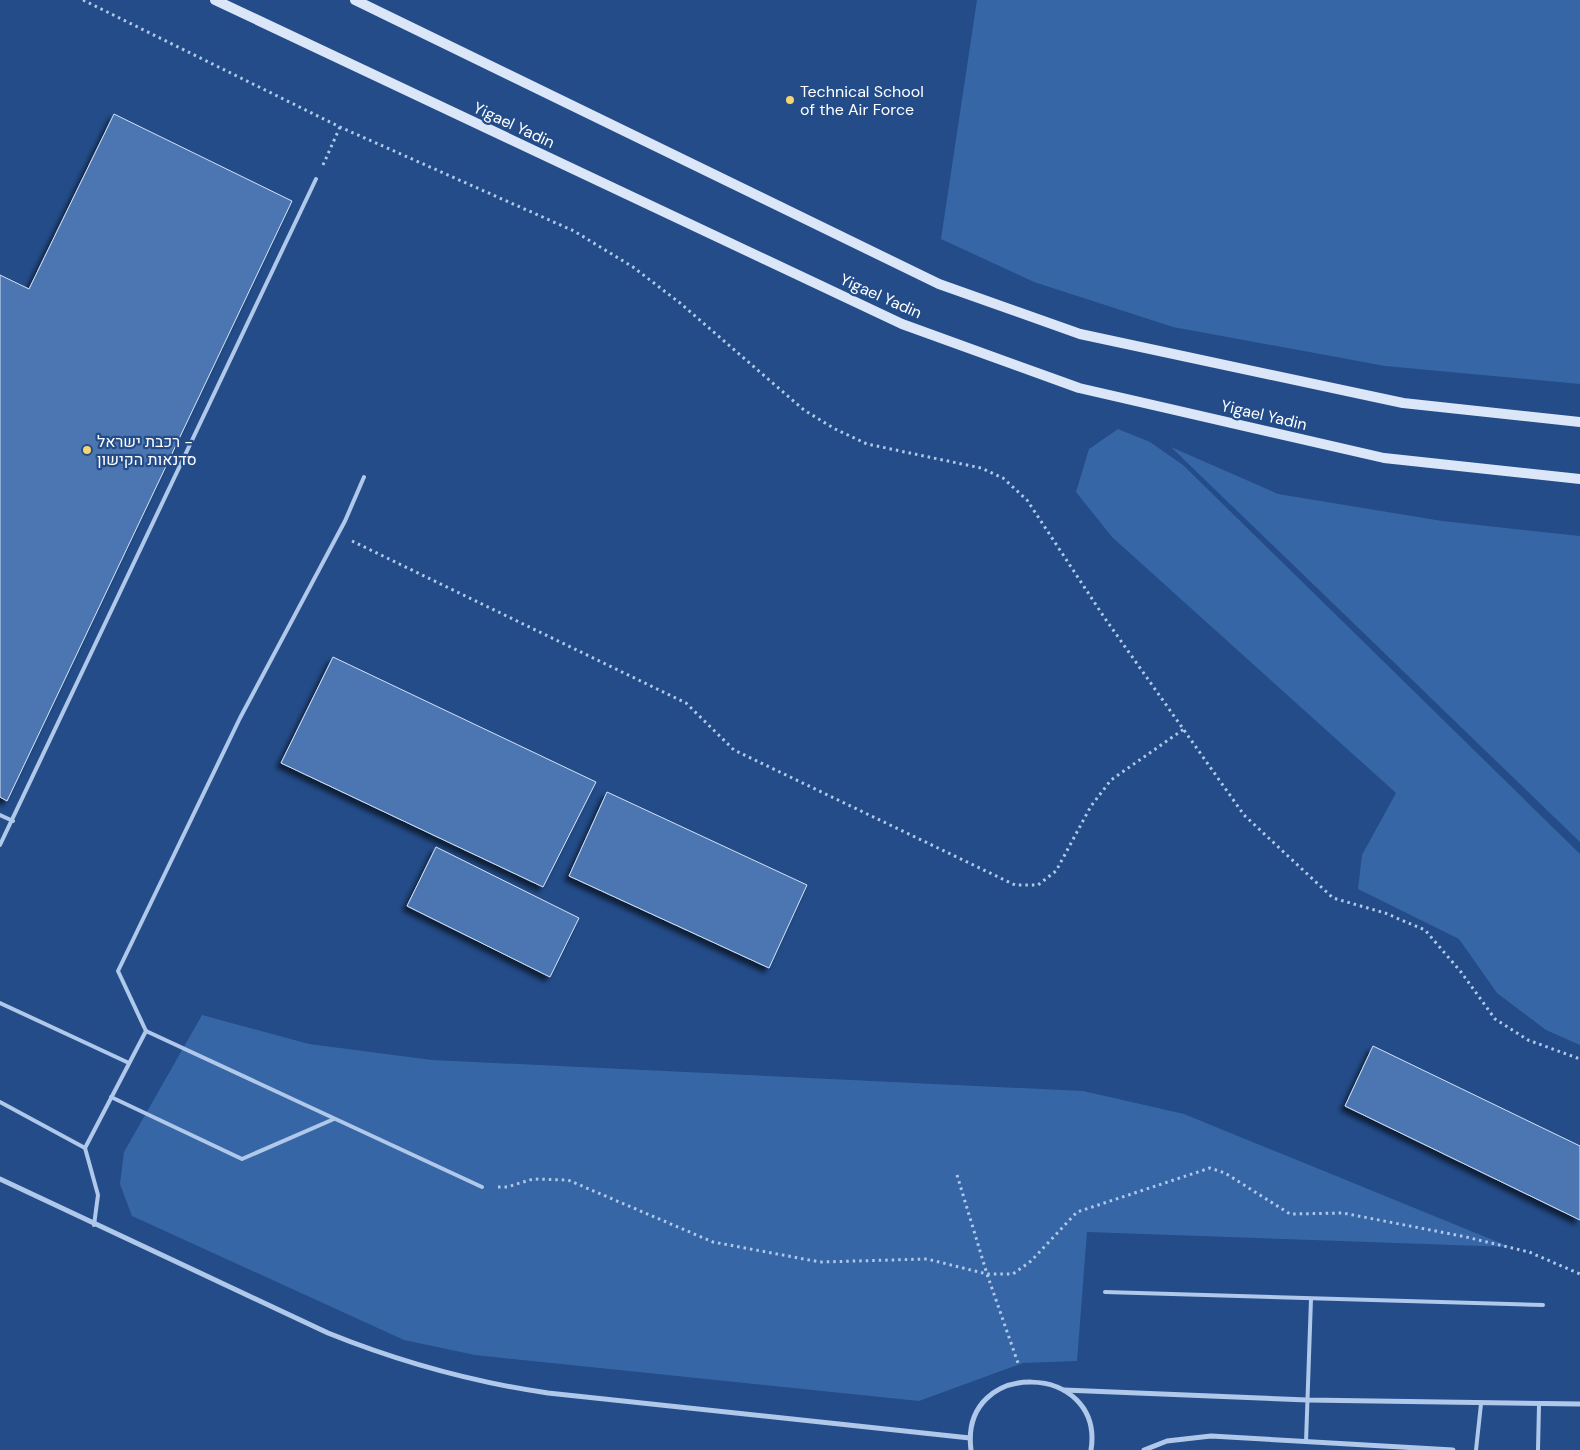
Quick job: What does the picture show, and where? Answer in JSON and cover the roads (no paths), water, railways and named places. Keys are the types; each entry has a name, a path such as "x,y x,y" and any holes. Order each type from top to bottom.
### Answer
{"main road":[{"name":"Yigael Yadin","path":"215,0 902,324 1079,388 1384,458 1580,479"},
{"path":"355,0 939,284 1080,334 1403,403 1580,422"}],"street":[{"path":"0,1179 94,1225 335,1336 410,1364 459,1377 548,1393 970,1438"},
{"path":"971,1450 970,1438 974,1419 990,1396 1006,1386 1025,1380 1044,1382 1064,1390 1076,1400 1086,1416 1092,1436 1091,1450"},
{"path":"1064,1390 1307,1400 1539,1405 1580,1404"},
{"path":"1144,1450 1167,1441 1211,1436 1453,1450"}],"lane":[{"path":"0,845 316,178"},
{"path":"364,477 338,534 240,718 118,971 146,1031 482,1187"},
{"path":"0,815 13,821"},
{"path":"0,1002 129,1063"},
{"path":"94,1225 98,1195 85,1148 146,1031"},
{"path":"111,1097 242,1159 335,1119"},
{"path":"0,1102 85,1148"},
{"path":"1105,1292 1543,1305"},
{"path":"1306,1442 1311,1299"},
{"path":"1476,1450 1481,1404"},
{"path":"1538,1450 1539,1405"}],"place":[{"name":"Technical School of the Air Force","path":"790,100"},
{"name":"רכבת ישראל - סדנאות הקישון","path":"87,450"}]}
